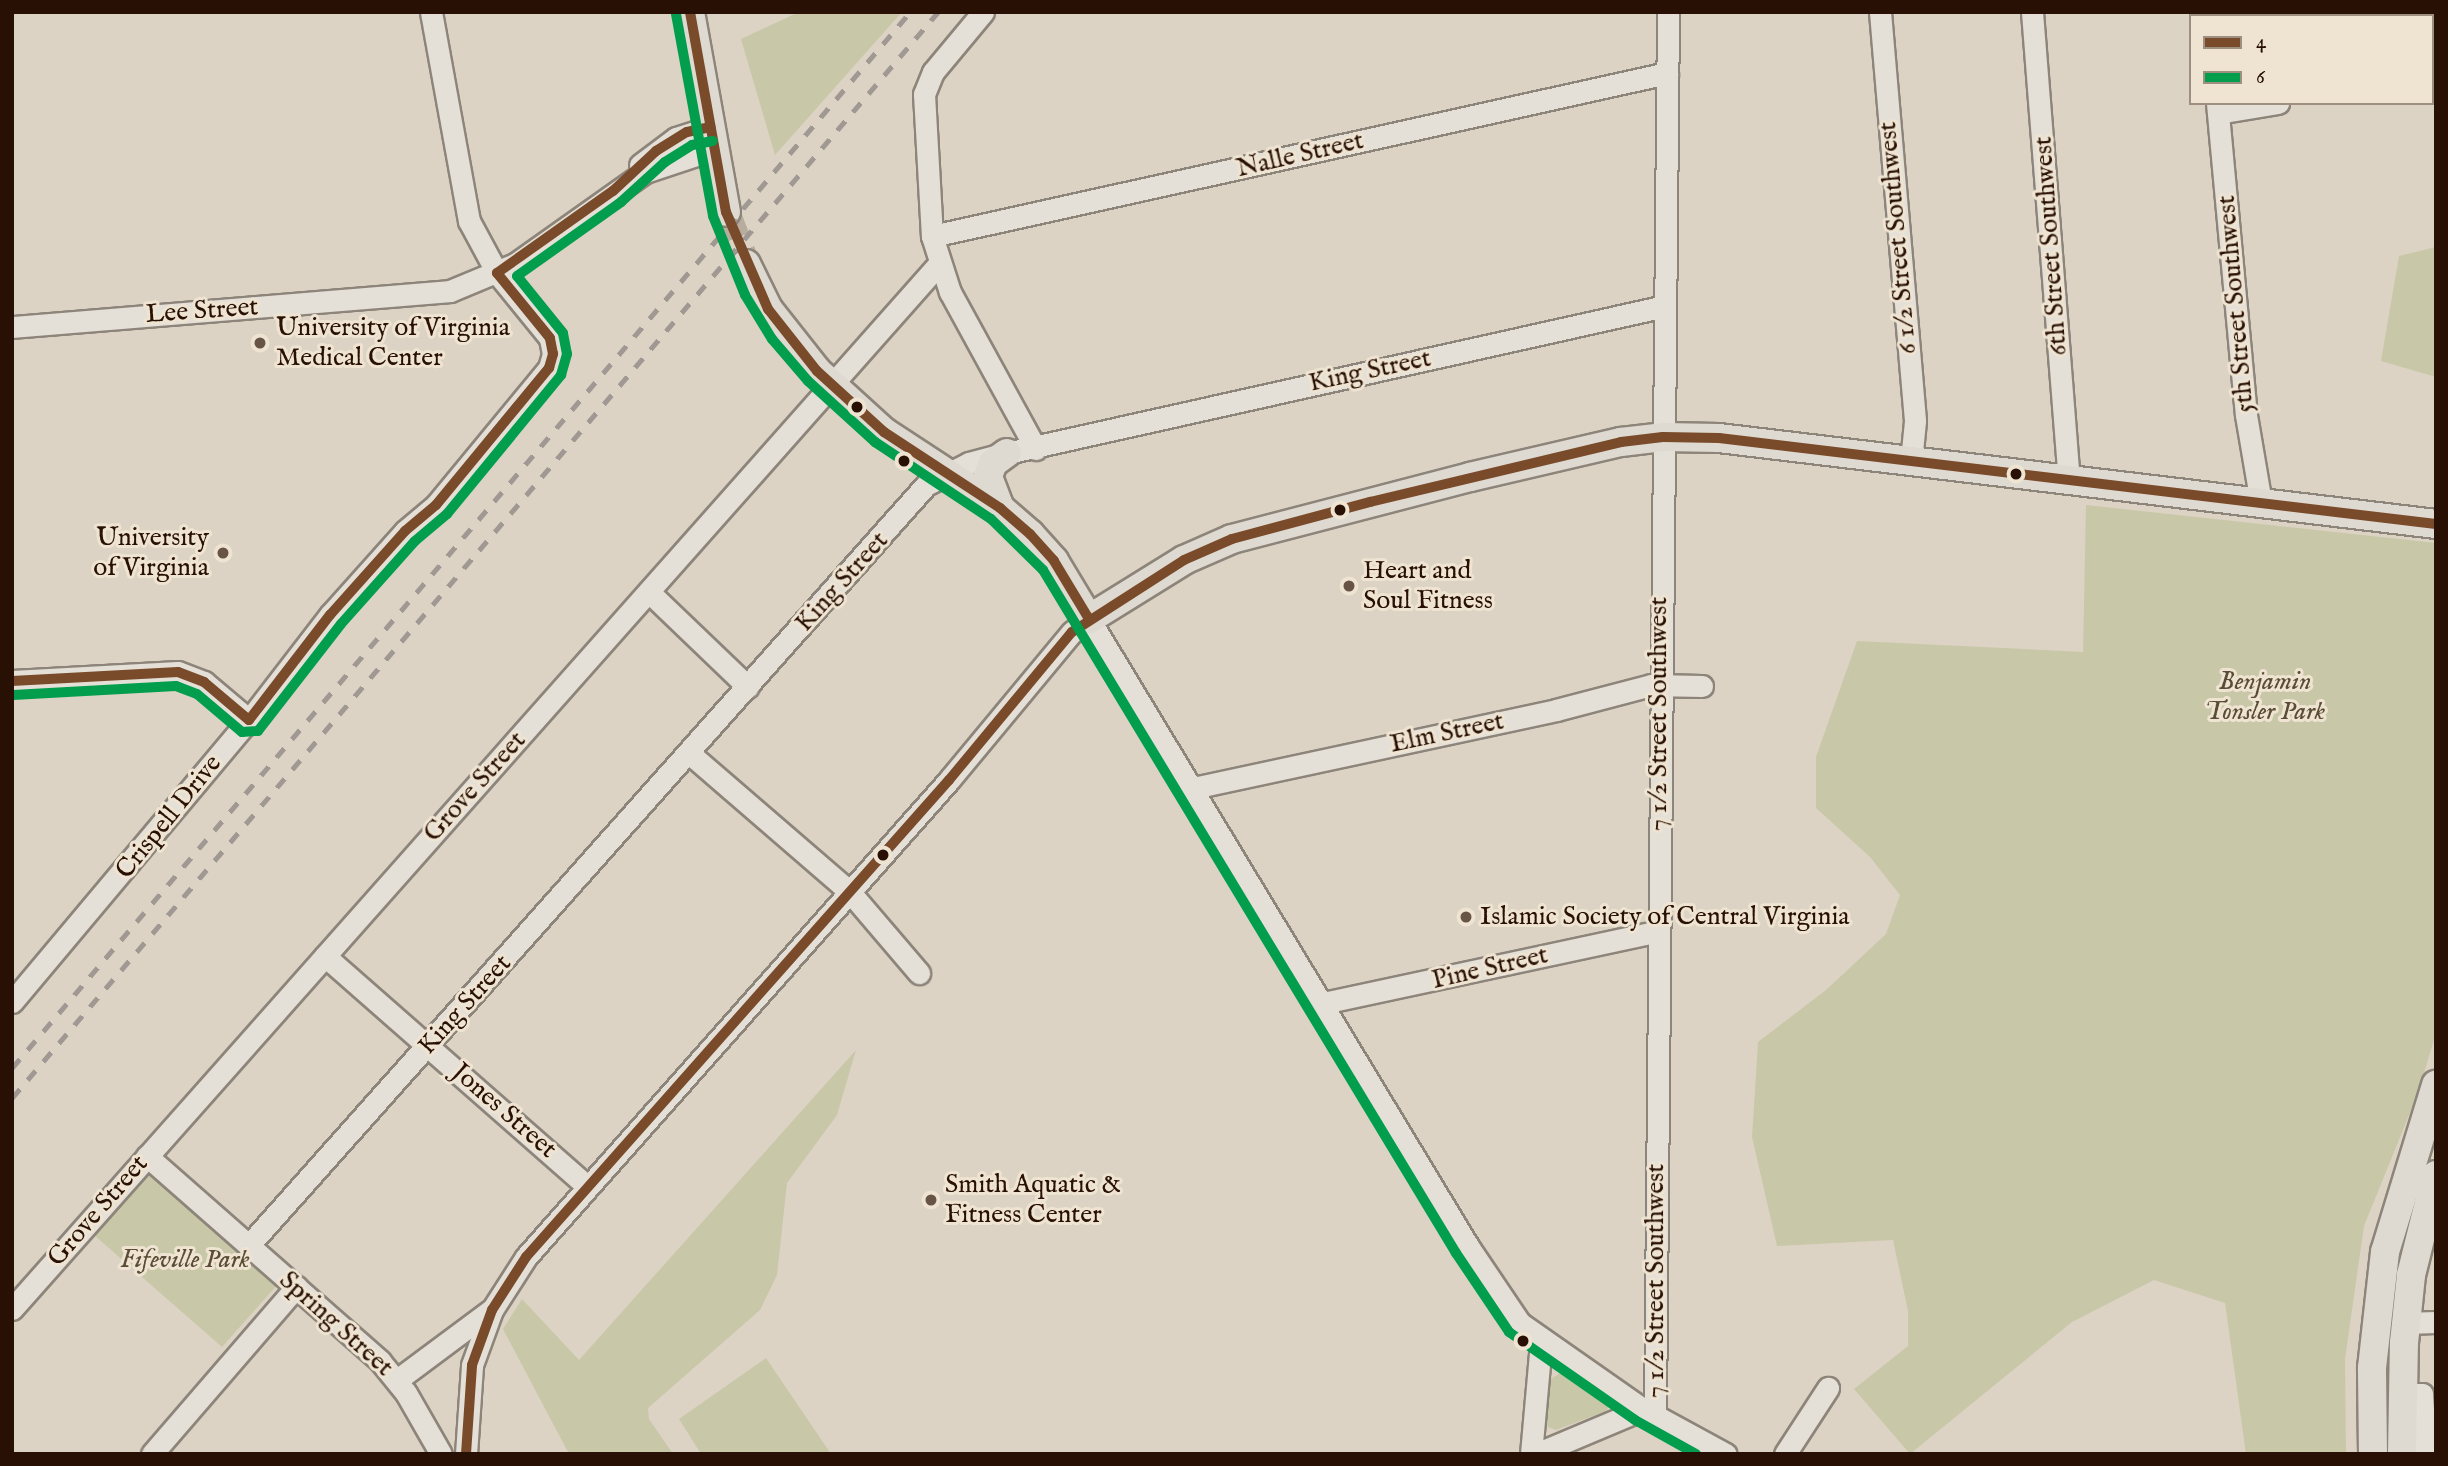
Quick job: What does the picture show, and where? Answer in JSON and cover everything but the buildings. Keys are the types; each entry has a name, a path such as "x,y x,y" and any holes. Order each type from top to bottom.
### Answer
{"main road":[{"path":"690,12 726,212"},
{"path":"746,264 768,309 832,386 884,432 944,474 1000,508 1054,561 1089,619 1184,560 1232,539 1470,477 1621,442 1663,437 1719,438 2436,524"},
{"path":"1000,508 988,476 993,463 1007,453"},
{"path":"2373,1454 2373,1354 2385,1252 2436,1085"},
{"path":"2402,1454 2405,1324 2419,1230 2436,1175"}],"street":[{"name":"Crispell Drive","path":"12,1002 250,719 330,615 405,531 436,505 549,368 554,354 550,338 497,273 469,221 431,12"},
{"path":"983,12 927,81 924,94 932,236 938,265 1036,449"},
{"name":"7 1/2 Street Southwest","path":"1649,1412 1658,931 1668,12"},
{"name":"6 1/2 Street Southwest","path":"1880,12 1915,421 1912,462"},
{"name":"6th Street Southwest","path":"2032,12 2068,480"},
{"name":"Nalle Street","path":"932,236 1667,73"},
{"path":"2217,108 2254,105"},
{"name":"5th Street Southwest","path":"2217,108 2246,415 2261,503"},
{"name":"Lee Street","path":"12,327 450,291 497,273 613,191 676,138 712,138"},
{"name":"Grove Street","path":"12,1308 938,265"},
{"name":"King Street","path":"249,1245 926,485 944,474 1007,453 1036,449 1665,306"},
{"path":"649,592 748,687"},
{"path":"466,1454 472,1365 492,1310 526,1257 586,1185 958,770 1072,632 1089,619 1468,1246 1520,1323 1541,1341 1649,1412 1726,1454"},
{"path":"12,681 178,672 204,682 250,719"},
{"name":"Elm Street","path":"1193,788 1660,685 1702,686"},
{"path":"689,753 849,891 919,974"},
{"name":"Pine Street","path":"1323,1003 1658,931"},
{"name":"Jones Street","path":"325,956 586,1185"},
{"name":"Spring Street","path":"146,1156 249,1245 397,1380 441,1454"},
{"path":"152,1454 296,1287"},
{"path":"397,1380 492,1310"},
{"path":"2405,1324 2436,1322"},
{"path":"1541,1341 1533,1454 1649,1412"},
{"path":"1785,1454 1828,1388"},
{"path":"2402,1394 2422,1394 2426,1454"}],"green space":[{"path":"799,12 902,12 775,155 741,39"},
{"path":"2436,247 2436,377 2381,361 2399,256"},
{"name":"Benjamin Tonsler Park","path":"2086,505 2436,543 2436,1033 2418,1093 2364,1226 2345,1359 2346,1454 2246,1454 2225,1303 2154,1280 2072,1322 1910,1454 1854,1389 1908,1346 1908,1311 1893,1240 1777,1246 1752,1137 1758,1042 1826,990 1886,934 1900,895 1870,857 1816,808 1816,757 1857,641 2083,652"},
{"path":"856,1050 837,1115 787,1183 777,1275 760,1310 648,1408 649,1419 673,1454 569,1454 503,1329 522,1299 579,1360"},
{"name":"Fifeville Park","path":"148,1173 277,1285 222,1347 94,1235"},
{"path":"766,1358 831,1454 701,1454 679,1419"},
{"path":"1564,1371 1606,1396 1611,1404 1606,1411 1556,1430 1548,1427 1544,1416 1549,1380"}],"tunnel":[{"path":"726,212 746,264"}],"railway":[{"path":"12,1068 910,12"},
{"path":"12,1098 938,12"}],"transit line":[{"name":"4","path":"690,12 726,212 768,309 817,371 884,432 1000,508 1030,534 1054,561 1089,619"},
{"name":"6","path":"676,14 713,216 745,295 772,339 808,381 875,442 991,519 1043,570 1456,1253 1509,1332 1635,1420 1696,1454"},
{"name":"4","path":"12,681 178,672 204,682 249,720 330,615 405,531 436,505 549,368 553,354 550,338 497,273 613,191 656,151 687,132 710,127"},
{"name":"6","path":"13,695 176,686 197,694 242,732 258,731 341,624 415,541 447,514 561,375 567,354 563,333 517,276 621,202 665,162 692,145 713,141"},
{"name":"4","path":"466,1454 472,1365 492,1310 526,1257 949,780 1072,632 1184,560 1232,539 1370,502 1621,442 1663,437 1719,438 2436,524"}],"place":[{"name":"University of Virginia Medical Center","path":"260,343"},
{"name":"University of Virginia","path":"223,553"},
{"name":"Heart and Soul Fitness","path":"1349,586"},
{"name":"Islamic Society of Central Virginia","path":"1466,917"},
{"name":"Smith Aquatic & Fitness Center","path":"931,1200"}]}
